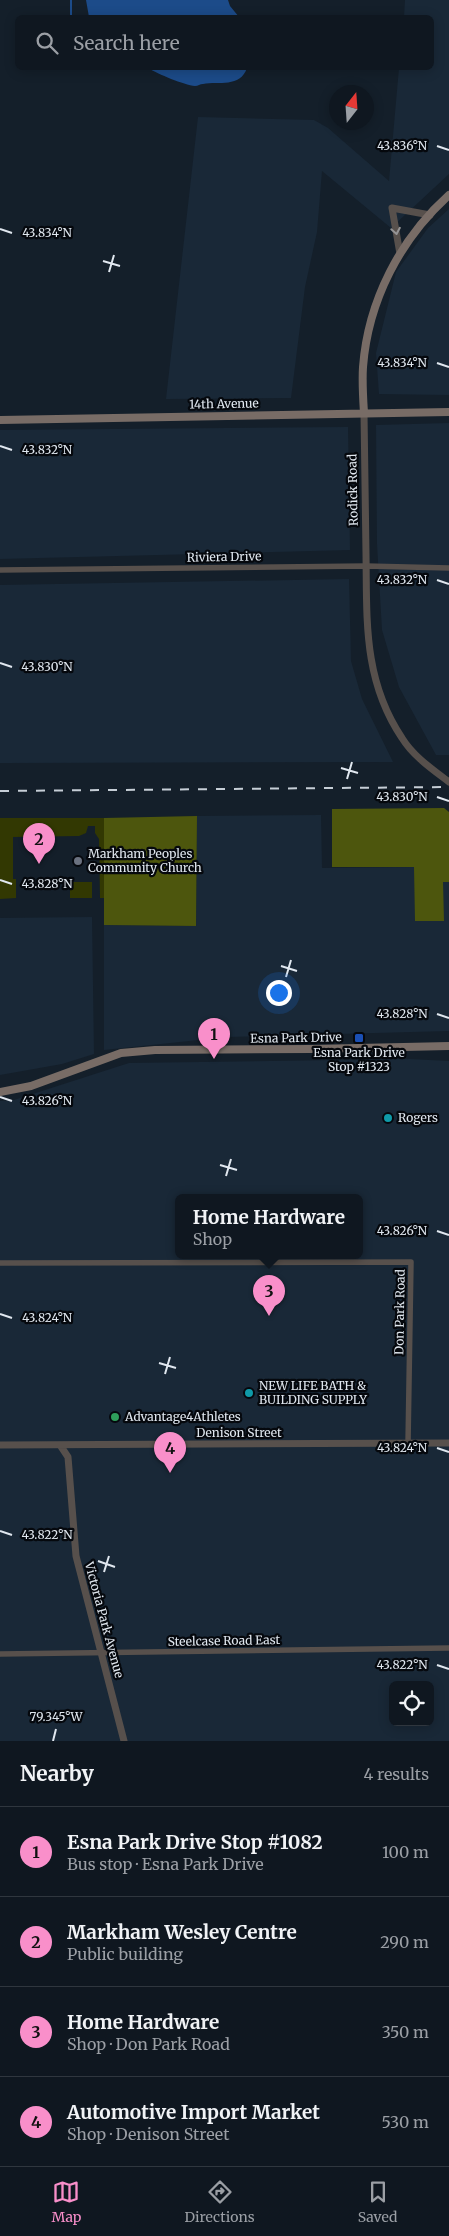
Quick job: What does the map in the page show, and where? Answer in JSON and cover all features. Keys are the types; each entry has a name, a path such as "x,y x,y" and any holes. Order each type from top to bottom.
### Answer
{"main road":[{"name":"Rodick Road","path":"364,413 363,366 370,321 387,278 405,244 449,195"},
{"name":"14th Avenue","path":"0,420 449,412"},
{"name":"Esna Park Drive","path":"0,1092 31,1086 121,1053 155,1050 303,1050 449,1046"}],"street":[{"path":"400,254 392,208 430,215"},
{"name":"Rodick Road","path":"364,413 368,644 378,689 387,713 402,739 414,753 449,782"},
{"name":"Riviera Drive","path":"0,570 366,566 449,568"},
{"name":"Don Park Road","path":"0,1263 411,1262 408,1444"},
{"name":"Denison Street","path":"0,1445 449,1443"},
{"name":"Victoria Park Avenue","path":"60,1445 68,1457 76,1556 124,1741"},
{"name":"Steelcase Road East","path":"0,1654 449,1648"}],"shaded area":[{"path":"405,0 449,0 449,174 391,228 322,171 317,232 305,287 291,398 166,399 198,117 314,120 328,128 389,181 399,70 434,70 434,15 404,15"},
{"path":"449,209 449,395 379,394 376,353 396,272 428,228"},
{"path":"449,423 449,755 436,755 399,687 382,630 377,544 376,425"},
{"path":"348,427 350,550 0,559 0,430"},
{"path":"349,579 351,661 362,699 393,762 0,763 0,585"},
{"path":"321,815 322,868 414,867 443,882 449,882 449,1031 227,1037 104,1050 104,925 196,926 197,816"},
{"path":"92,917 94,1054 62,1064 0,1075 0,918"},
{"path":"409,1059 449,1061 449,1741 0,1741 0,1101 14,1100 129,1063"}],"green space":[{"path":"444,808 449,812 449,882 443,882 444,921 415,921 414,867 332,867 332,809"},
{"path":"197,816 196,926 104,925 104,818"},
{"path":"0,818 104,818 104,898 100,898 99,839 95,833 95,826 88,826 86,833 79,836 13,837 13,879 16,879 16,898 0,899"},
{"path":"70,882 92,882 92,898 70,898"}],"water":[{"path":"86,0 228,0 237,15 89,15"},
{"path":"152,70 246,70 239,79 234,81 195,86 184,84"}],"waterway":[{"path":"71,0 71,15"}],"railway":[{"path":"0,791 449,787"}],"place":[{"name":"Markham Peoples Community Church","path":"78,861"},
{"name":"Markham Wesley Centre","path":"39,864"},
{"name":"Esna Park Drive Stop #1323","path":"359,1038"},
{"name":"Esna Park Drive Stop #1082","path":"214,1059"},
{"name":"Rogers","path":"388,1118"},
{"name":"Home Hardware","path":"269,1316"},
{"name":"NEW LIFE BATH & BUILDING SUPPLY","path":"249,1393"},
{"name":"Advantage4Athletes","path":"115,1417"},
{"name":"Automotive Import Market","path":"170,1473"}]}
